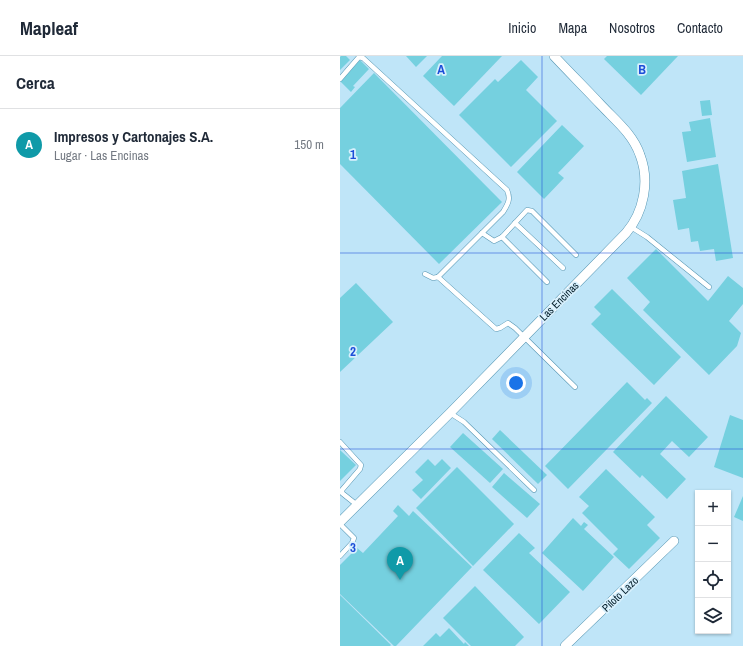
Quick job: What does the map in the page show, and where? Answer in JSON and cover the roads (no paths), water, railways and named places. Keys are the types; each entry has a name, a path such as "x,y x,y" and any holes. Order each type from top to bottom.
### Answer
{"street":[{"name":"Las Encinas","path":"340,523 631,227 640,210 643,199 644,176 640,155 630,135 554,56"},
{"name":"Piloto Lazo","path":"565,646 674,541"}],"lane":[{"path":"340,79 359,57 363,58 507,190 509,201 503,212 438,277 433,278 425,274"},
{"path":"482,233 494,241 502,237 527,210 532,211 576,255"},
{"path":"515,223 563,268"},
{"path":"631,227 647,237 709,287"},
{"path":"502,237 547,282"},
{"path":"438,277 496,329 508,323 524,336 575,387"},
{"path":"450,412 464,422 534,490"},
{"path":"340,442 361,464 360,469 342,490 342,493 357,505"},
{"path":"340,523 354,538 352,543 340,556"}],"place":[{"name":"Impresos y Cartonajes S.A.","path":"400,580"}]}
